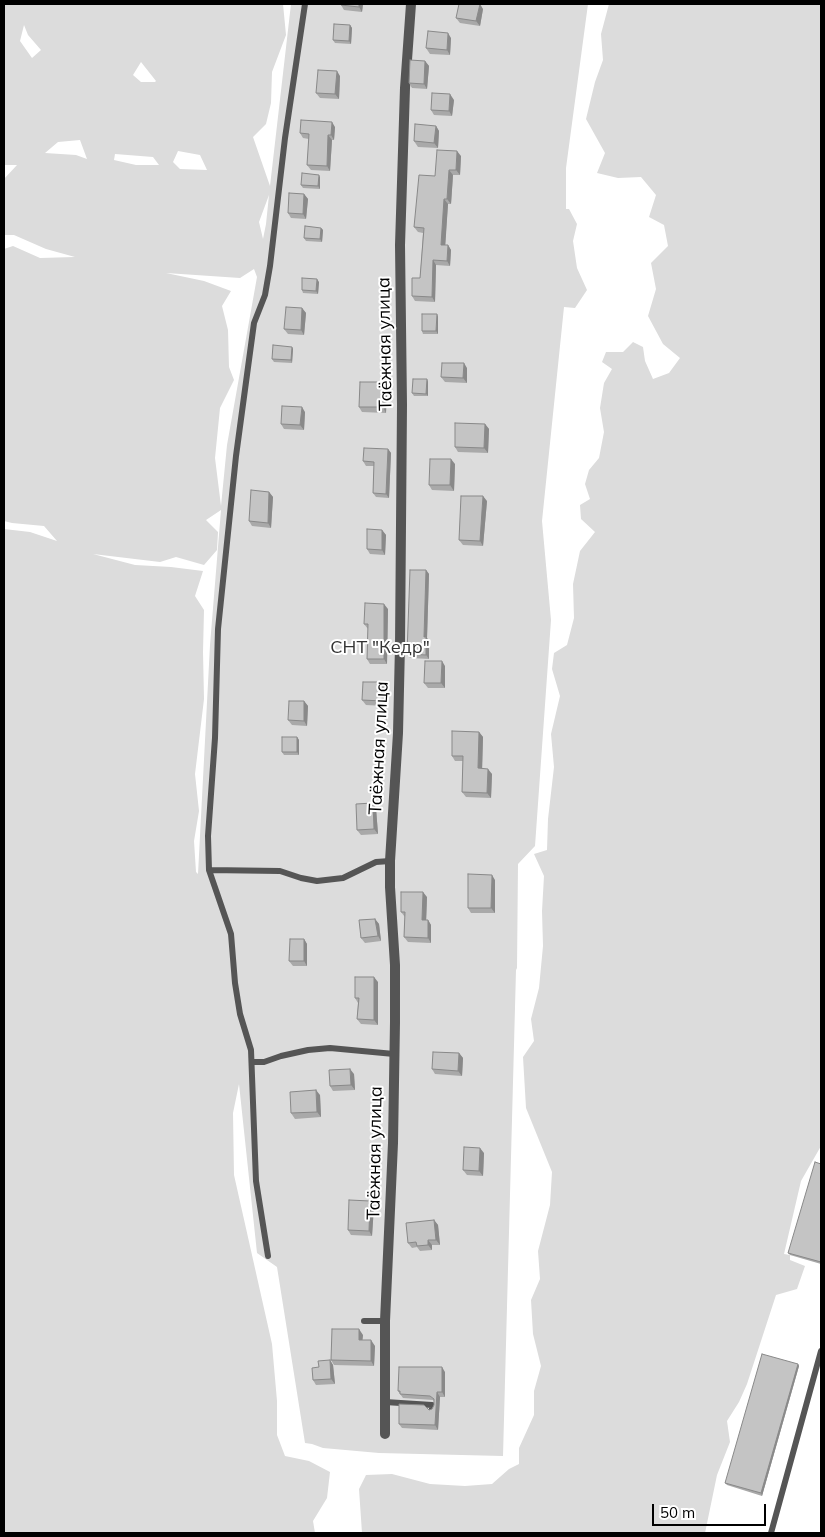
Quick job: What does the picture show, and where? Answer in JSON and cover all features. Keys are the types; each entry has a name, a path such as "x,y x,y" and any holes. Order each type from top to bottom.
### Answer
{"street":[{"name":"Таёжная улица","path":"385,1434 385,1320 393,1143 395,965 390,861 399,694 402,461 400,245 405,88 411,4"}],"lane":[{"path":"268,1256 256,1181 251,1050 240,1014 235,983 231,934 209,870 208,836 215,738 218,629 236,456 254,323 264,295 270,266 285,138 306,4"},
{"path":"209,870 280,871 317,881 343,878 376,862 390,861"},
{"path":"252,1062 264,1062 308,1050 330,1048 394,1054"},
{"path":"364,1320 385,1320"},
{"path":"771,1533 821,1351"},
{"path":"385,1402 432,1405 432,1409"}],"green space":[{"name":"СНТ \"Кедр\"","path":"4,4 283,4 286,35 272,72 271,103 266,124 253,137 270,186 291,4 588,4 566,168 566,209 569,209 577,224 573,241 577,268 587,290 575,308 564,307 542,521 551,620 535,846 518,864 517,968 503,1456 379,1453 323,1448 305,1443 277,1267 257,1253 239,1084 233,1113 234,1175 272,1344 277,1401 277,1435 285,1456 309,1461 330,1472 327,1498 313,1521 315,1533 4,1533 4,529 30,532 57,541 44,526 4,521 4,249 13,246 40,258 75,257 46,249 14,235 4,235 4,179 17,165 4,165","holes":["24,25 28,35 41,50 32,58 20,41","141,62 156,81 141,82 133,75","80,140 87,159 76,155 45,153 58,142","178,151 200,155 207,170 180,169 173,162","115,154 153,157 159,165 136,165 114,160","269,195 266,224 263,239 259,222","254,269 257,277 227,445 221,506 215,458 220,408 234,380 229,367 228,330 222,306 231,291 204,281 166,273 240,278","221,510 210,645 198,874 196,872 194,841 199,811 195,774 204,699 204,610 195,596 203,571 135,565 93,554 160,562 176,557 204,565 217,550 218,532 206,520"]},
{"path":"609,4 821,4 821,1146 801,1181 784,1254 790,1255 790,1260 805,1266 797,1289 776,1295 747,1384 739,1402 727,1421 730,1442 717,1475 705,1533 362,1533 359,1489 366,1475 392,1474 430,1484 465,1486 492,1484 509,1469 519,1464 519,1448 534,1415 534,1391 541,1366 533,1334 531,1300 540,1279 538,1251 550,1205 552,1172 526,1108 523,1057 534,1041 531,1019 539,988 543,946 544,876 534,854 547,850 548,819 554,767 551,734 560,696 552,669 554,653 567,645 574,618 573,584 580,551 595,532 581,519 580,505 590,499 585,484 589,470 599,458 604,432 600,408 604,383 612,369 602,362 606,352 623,352 633,342 643,347 645,361 653,379 669,373 680,358 663,344 648,316 656,289 651,263 668,246 664,225 649,217 656,195 641,177 618,178 597,173 605,153 586,119 595,82 603,60 601,34"}],"building":[{"path":"359,4 359,7 341,5"},
{"path":"459,4 480,4 476,21 456,18"},
{"path":"334,24 350,25 349,41 333,40"},
{"path":"428,31 448,33 447,50 426,48"},
{"path":"410,60 425,61 424,84 409,83"},
{"path":"318,70 337,71 335,94 316,93"},
{"path":"432,93 450,94 449,111 431,110"},
{"path":"301,120 332,122 331,135 328,135 327,166 307,165 309,134 300,133"},
{"path":"415,124 436,126 434,143 414,141"},
{"path":"437,150 457,151 456,170 449,170 447,199 444,199 441,245 448,245 447,261 433,260 432,297 412,296 412,278 420,278 424,228 414,227 419,175 435,176"},
{"path":"302,173 319,175 318,186 301,185"},
{"path":"289,193 304,194 303,214 288,213"},
{"path":"305,226 321,228 320,239 304,238"},
{"path":"302,278 317,279 316,291 302,290"},
{"path":"286,307 302,308 301,330 284,329"},
{"path":"422,314 437,314 436,331 422,331"},
{"path":"273,345 292,347 291,360 272,359"},
{"path":"442,363 464,363 463,378 441,377"},
{"path":"413,379 427,379 426,394 412,393"},
{"path":"360,382 384,382 383,407 359,407"},
{"path":"282,406 302,407 300,425 281,424"},
{"path":"455,423 485,424 484,448 455,447"},
{"path":"364,448 388,449 386,494 373,493 374,462 363,461"},
{"path":"430,459 451,459 450,485 429,485"},
{"path":"251,490 269,492 268,523 249,521"},
{"path":"461,496 483,496 480,541 459,540"},
{"path":"367,529 382,530 382,550 367,549"},
{"path":"410,570 426,570 424,637 426,637 426,655 407,654"},
{"path":"365,603 384,604 384,659 367,659 368,624 364,624"},
{"path":"425,661 442,661 441,683 424,683"},
{"path":"363,682 382,682 382,701 362,700"},
{"path":"289,701 304,701 304,721 288,720"},
{"path":"452,731 479,732 478,768 488,769 487,793 462,792 463,756 452,756"},
{"path":"282,737 297,737 297,752 282,752"},
{"path":"373,803 374,829 357,830 356,804"},
{"path":"468,874 492,875 491,908 468,908"},
{"path":"401,892 423,892 422,920 428,920 428,938 404,937 405,912 401,912"},
{"path":"375,919 378,936 361,938 359,920"},
{"path":"290,939 304,939 304,961 289,961"},
{"path":"355,977 374,977 374,1020 357,1019 359,998 355,998"},
{"path":"433,1052 459,1053 458,1071 432,1069"},
{"path":"350,1069 351,1085 330,1086 329,1070"},
{"path":"316,1090 317,1112 291,1113 290,1092"},
{"path":"464,1147 480,1148 479,1171 463,1170"},
{"path":"815,1162 821,1164 821,1262 788,1253"},
{"path":"349,1200 370,1201 369,1231 348,1230"},
{"path":"434,1220 436,1240 428,1240 428,1245 417,1246 416,1242 408,1243 406,1223"},
{"path":"332,1329 359,1329 359,1340 371,1340 371,1361 331,1360"},
{"path":"762,1354 798,1364 761,1493 725,1483"},
{"path":"330,1360 331,1379 313,1380 312,1368 319,1367 318,1361"},
{"path":"399,1367 442,1367 442,1392 437,1392 435,1425 399,1424 399,1404 424,1405 429,1410 434,1405 434,1399 430,1396 400,1394 400,1391 398,1391"}]}
